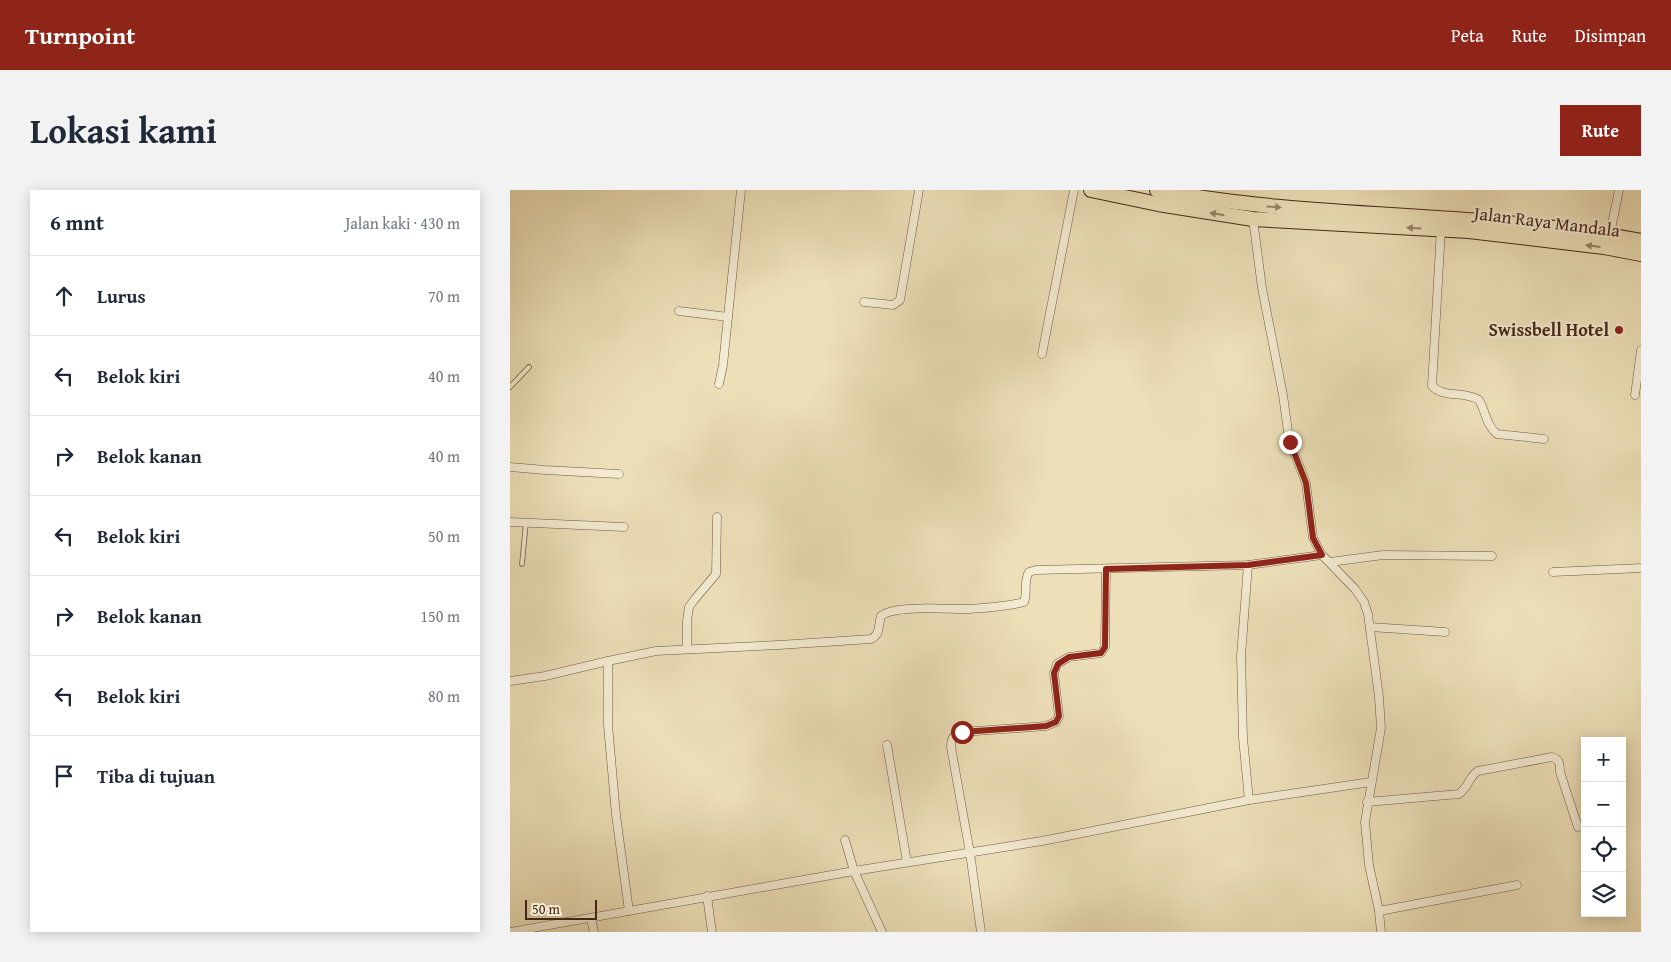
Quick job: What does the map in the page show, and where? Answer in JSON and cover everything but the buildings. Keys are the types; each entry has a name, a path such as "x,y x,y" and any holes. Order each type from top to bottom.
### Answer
{"highway":[{"name":"Jalan Raya Mandala","path":"1091,190 1158,204 1253,220 1385,221 1545,226 1610,234 1641,241"},
{"name":"Jalan Raya Mandala","path":"1157,190 1266,207 1594,246 1641,254"}],"street":[{"path":"719,384 723,365 741,190"},
{"path":"864,302 893,305 900,300 919,190"},
{"path":"1042,354 1074,190"},
{"path":"1610,234 1619,190"},
{"path":"1253,220 1262,288 1283,395 1289,439 1306,483 1313,538 1322,555 1355,589 1364,602 1370,627 1380,697 1381,728 1364,822 1381,932"},
{"path":"1442,229 1432,386 1439,391 1467,394 1479,400 1487,422 1497,434 1544,439"},
{"path":"679,311 728,317"},
{"path":"1635,395 1641,350"},
{"path":"510,466 619,474"},
{"path":"687,649 687,621 690,607 699,593 716,574 717,517"},
{"path":"510,522 624,527"},
{"path":"510,681 545,676 656,651 779,646 871,639 877,635 880,619 883,614 938,608 962,609 1021,603 1025,600 1026,578 1031,571 1248,565 1322,555"},
{"path":"1330,562 1383,556 1492,556"},
{"path":"1248,565 1241,656 1243,738 1249,800"},
{"path":"1553,572 1641,568"},
{"path":"981,932 970,852 951,747 952,740 956,734 962,732 1046,726 1056,722 1059,716 1054,673 1058,664 1069,657 1101,653 1105,647 1106,569"},
{"path":"1370,627 1446,632"},
{"path":"608,661 608,725 616,815 630,911"},
{"path":"887,745 907,862"},
{"path":"1367,802 1459,794 1478,771 1552,757 1557,759 1560,764 1560,772 1578,827"},
{"path":"510,932 854,871 1042,841 1249,800 1371,782"},
{"path":"845,840 854,871 882,932"},
{"path":"1379,911 1517,885"},
{"path":"708,896 712,932"},
{"path":"591,919 594,932"}],"lane":[{"path":"510,388 529,367"},
{"path":"522,564 526,522"}],"place":[{"name":"Swissbell Hotel","path":"1619,330"}],"route":[{"path":"962,732 1046,726 1056,722 1059,716 1055,668 1063,659 1097,655 1104,651 1106,643 1106,569 1248,565 1322,555 1313,538 1306,483 1290,442"}]}
